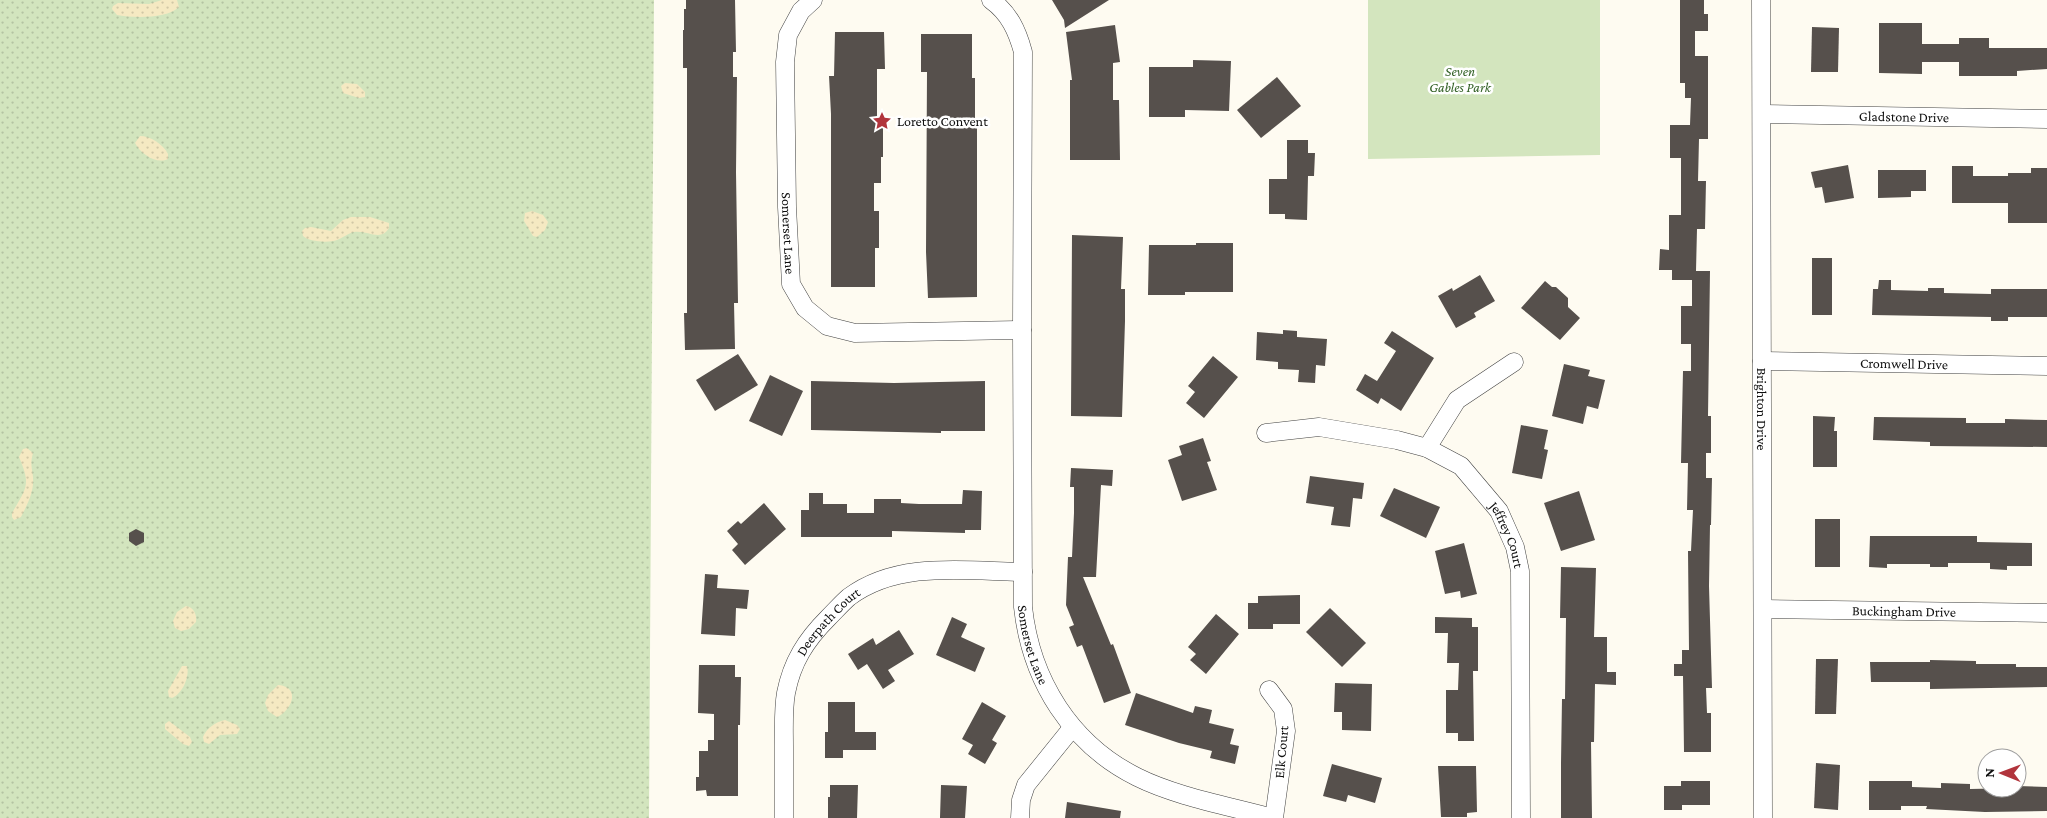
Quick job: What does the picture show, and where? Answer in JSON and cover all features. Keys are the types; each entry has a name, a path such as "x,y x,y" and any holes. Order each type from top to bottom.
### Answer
{"street":[{"name":"Somerset Lane","path":"813,0 800,11 788,34 785,62 787,207 791,284 805,308 827,326 855,333 1022,330"},
{"name":"Somerset Lane","path":"990,0 1004,12 1016,29 1023,52 1023,607 1029,643 1046,688 1072,728 1108,759 1138,777 1175,791 1273,818"},
{"name":"Brighton Drive","path":"1761,0 1763,818"},
{"name":"Gladstone Drive","path":"1762,114 2047,119"},
{"name":"Cromwell Drive","path":"1762,361 2047,366"},
{"path":"1427,448 1456,400 1514,362"},
{"name":"Jeffrey Court","path":"1266,432 1319,427 1397,440 1427,448 1461,466 1499,511 1515,547 1521,587 1521,818"},
{"name":"Deerpath Court","path":"784,818 784,712 786,693 790,676 800,652 811,634 849,597 886,578 914,572 932,571 1023,572"},
{"name":"Buckingham Drive","path":"1763,609 2047,613"},
{"name":"Elk Court","path":"1269,690 1283,709 1286,731 1273,818"},
{"path":"1020,818 1021,800 1026,785 1072,728"}],"green space":[{"path":"0,0 654,0 649,818 0,818"},
{"name":"Seven Gables Park","path":"1368,0 1600,0 1600,155 1368,159"}],"sand":[{"path":"162,0 177,0 179,7 166,14 140,17 117,15 112,9 118,3 149,4"},
{"path":"345,83 357,84 365,92 365,97 359,98 343,93 341,86"},
{"path":"140,136 148,137 160,144 166,150 168,159 158,160 144,154 135,143"},
{"path":"532,211 543,215 548,222 545,230 537,237 533,236 524,221 525,213"},
{"path":"351,217 370,217 389,223 389,228 386,232 378,235 354,232 337,240 329,241 314,241 303,236 302,231 305,228 311,227 331,231 343,220"},
{"path":"27,448 33,453 31,462 32,488 29,501 21,517 14,520 12,513 26,486 25,474 19,457 23,449"},
{"path":"186,606 194,612 196,622 189,629 181,631 175,628 173,621 177,612"},
{"path":"182,666 187,666 188,670 184,685 176,696 169,697 168,691"},
{"path":"278,685 290,690 292,700 286,710 277,717 268,711 265,703 268,695"},
{"path":"225,720 237,725 240,729 237,734 220,735 209,744 204,742 203,737 209,728"},
{"path":"169,721 190,737 192,742 189,746 183,744 165,729 165,724"}],"building":[{"path":"686,0 735,0 736,52 733,52 733,77 737,77 738,303 734,303 735,349 685,350 684,313 687,313 687,68 683,68 683,30"},
{"path":"1052,0 1109,0 1065,28 1064,20"},
{"path":"1680,0 1704,0 1704,14 1708,14 1708,31 1695,31 1695,56 1708,56 1708,139 1699,139 1698,181 1706,181 1705,229 1697,229 1696,271 1710,271 1708,416 1711,416 1711,453 1706,453 1706,478 1712,478 1709,586 1712,688 1706,688 1707,713 1711,713 1711,752 1684,752 1683,676 1674,676 1674,664 1682,664 1682,650 1689,650 1688,551 1691,551 1693,510 1687,510 1688,463 1681,463 1683,371 1691,371 1691,344 1681,344 1681,306 1692,306 1692,280 1672,280 1672,270 1659,270 1660,249 1669,250 1669,215 1681,215 1681,158 1670,158 1670,125 1690,125 1691,98 1685,98 1685,83 1680,83"},
{"path":"1879,23 1922,23 1922,44 1959,44 1959,38 1989,38 1989,48 2047,48 2047,69 2017,71 2017,76 1959,76 1959,62 1922,62 1922,74 1879,73"},
{"path":"1115,25 1120,62 1113,63 1113,100 1119,100 1120,160 1070,160 1070,80 1072,80 1066,32"},
{"path":"1812,27 1839,28 1838,72 1811,72"},
{"path":"835,32 884,32 885,69 877,69 877,119 883,119 883,157 881,157 881,183 874,183 874,211 879,211 879,248 875,248 875,287 831,287 831,114 829,76 834,76"},
{"path":"921,34 972,34 972,78 975,78 975,122 977,122 977,297 928,298 926,252 927,72 921,72"},
{"path":"1193,60 1231,61 1229,111 1185,110 1185,117 1149,117 1149,67 1193,67"},
{"path":"1277,77 1301,106 1261,138 1237,110"},
{"path":"1287,140 1308,140 1308,153 1315,153 1314,176 1308,176 1307,220 1285,219 1285,214 1269,214 1269,179 1287,179"},
{"path":"1848,165 1854,198 1825,203 1822,187 1815,188 1811,172"},
{"path":"1952,166 1973,166 1973,176 2008,176 2008,173 2031,173 2031,168 2047,168 2047,223 2008,223 2008,203 1952,203"},
{"path":"1878,170 1926,170 1926,191 1911,191 1911,197 1878,198"},
{"path":"1072,235 1123,237 1121,289 1125,289 1125,321 1122,417 1071,416"},
{"path":"1196,243 1233,243 1233,292 1185,292 1185,295 1148,295 1149,245 1196,245"},
{"path":"1812,258 1832,258 1832,315 1812,315"},
{"path":"1480,275 1495,301 1474,313 1476,317 1456,328 1438,296 1452,288 1453,291"},
{"path":"1879,280 1891,280 1891,290 1928,291 1928,288 1944,288 1944,293 1991,294 1991,289 2047,289 2047,317 2008,317 2008,321 1991,321 1991,317 1872,315 1873,289 1878,289"},
{"path":"1545,281 1552,287 1556,287 1568,298 1568,307 1580,318 1560,340 1521,308"},
{"path":"1283,330 1297,331 1297,337 1327,339 1325,366 1316,365 1315,383 1298,382 1299,370 1278,369 1278,362 1256,360 1257,332 1283,334"},
{"path":"1392,331 1434,358 1401,411 1381,398 1378,404 1356,390 1365,374 1377,381 1396,351 1384,343"},
{"path":"738,354 758,385 715,411 696,380"},
{"path":"1213,356 1238,377 1204,418 1186,403 1195,392 1188,386"},
{"path":"1564,364 1590,370 1588,376 1605,380 1598,409 1587,406 1583,424 1552,416"},
{"path":"770,375 803,391 782,436 749,421"},
{"path":"811,381 894,383 985,381 985,431 941,431 941,433 811,430"},
{"path":"1813,416 1835,417 1834,431 1837,431 1837,467 1813,467"},
{"path":"1874,417 1966,418 1966,423 2005,423 2005,419 2047,420 2047,447 1930,446 1930,442 1873,440"},
{"path":"1521,425 1548,430 1544,449 1548,450 1542,479 1512,473"},
{"path":"1203,438 1211,461 1207,462 1217,490 1182,501 1168,460 1182,455 1179,446"},
{"path":"1071,468 1113,470 1112,486 1101,485 1096,577 1083,577 1111,645 1113,644 1131,693 1104,703 1082,645 1077,647 1069,627 1074,625 1066,605 1068,557 1072,557 1074,513 1074,487 1070,487"},
{"path":"1310,476 1364,483 1362,499 1353,498 1350,527 1331,525 1334,507 1306,503"},
{"path":"1394,488 1440,507 1426,538 1380,516"},
{"path":"963,490 982,491 981,530 965,530 965,533 892,531 892,537 801,537 801,510 809,510 809,493 823,493 823,504 847,504 847,513 874,513 874,499 901,499 901,503 962,504"},
{"path":"1579,491 1595,540 1561,551 1544,503"},
{"path":"764,503 786,529 745,565 732,550 738,544 727,531 738,521 741,524"},
{"path":"1815,519 1840,519 1840,567 1815,567"},
{"path":"136,529 144,533 144,542 136,546 129,541 129,533"},
{"path":"1870,536 1977,536 1977,542 2032,543 2032,566 2007,566 2007,570 1990,569 1990,563 1948,563 1948,567 1930,567 1930,564 1887,564 1887,568 1869,567"},
{"path":"1464,543 1477,594 1461,598 1460,591 1445,594 1435,551"},
{"path":"1561,567 1596,568 1594,637 1607,637 1607,672 1616,672 1616,685 1595,684 1594,742 1591,742 1592,818 1561,818 1562,699 1565,699 1566,618 1560,618"},
{"path":"705,574 718,575 717,588 749,590 747,609 736,608 735,636 701,634"},
{"path":"1300,595 1300,624 1273,624 1273,629 1248,629 1248,603 1258,603 1258,596"},
{"path":"1330,608 1366,643 1342,667 1306,632"},
{"path":"1216,614 1239,634 1206,674 1190,660 1196,654 1188,647"},
{"path":"952,617 967,624 961,637 985,648 975,672 936,655"},
{"path":"1435,617 1472,618 1472,627 1478,627 1478,671 1473,671 1474,741 1458,741 1458,733 1446,733 1446,690 1458,690 1459,663 1447,663 1448,633 1435,633"},
{"path":"899,630 914,654 888,670 895,681 883,689 867,664 858,670 848,654 873,638 876,645"},
{"path":"1816,659 1838,659 1836,714 1815,714"},
{"path":"1930,660 1976,661 1976,664 2016,664 2016,667 2047,667 2047,687 1930,689 1930,682 1871,682 1870,662 1930,662"},
{"path":"699,665 735,665 735,677 741,677 740,725 738,725 738,796 707,796 706,790 696,791 696,777 699,777 699,751 708,751 708,740 714,740 714,714 698,713"},
{"path":"1335,683 1372,684 1371,731 1342,730 1342,712 1334,712"},
{"path":"1136,693 1193,713 1195,706 1212,710 1209,723 1234,729 1230,744 1239,746 1235,764 1210,758 1212,751 1179,743 1125,725"},
{"path":"828,702 855,702 855,732 876,732 876,750 843,750 843,758 825,758 825,732 828,732"},
{"path":"982,702 1006,716 992,740 997,743 985,764 968,754 973,745 962,739"},
{"path":"1816,763 1840,765 1838,810 1814,808"},
{"path":"1332,764 1382,778 1375,803 1348,795 1346,802 1323,796"},
{"path":"1438,766 1476,766 1477,812 1467,813 1467,817 1441,817"},
{"path":"1681,781 1710,781 1710,805 1682,805 1682,810 1664,810 1664,786 1681,786"},
{"path":"1869,781 1912,781 1912,787 1941,788 1941,783 1970,784 1970,789 1977,789 1977,798 2027,798 2027,786 2047,787 2047,811 1985,812 1926,809 1927,806 1901,806 1901,810 1869,810"},
{"path":"830,785 858,785 857,818 828,818"},
{"path":"941,785 967,786 965,818 940,818"},
{"path":"1067,802 1121,811 1120,818 1065,818"}],"place":[{"name":"Loretto Convent","path":"882,121"}]}
